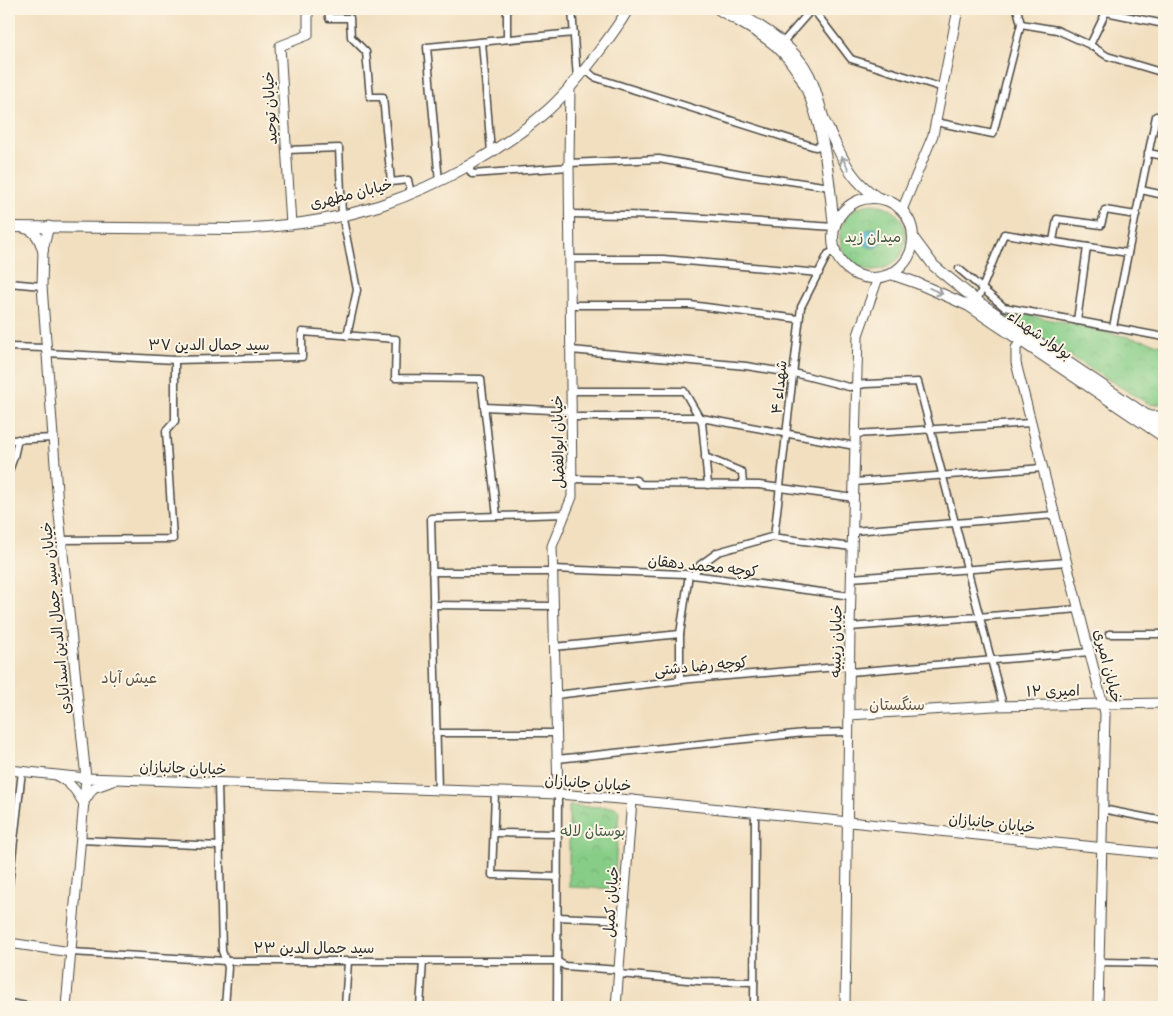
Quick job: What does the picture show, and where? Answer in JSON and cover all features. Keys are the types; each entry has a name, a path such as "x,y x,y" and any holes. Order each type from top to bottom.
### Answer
{"main road":[{"name":"خیابان مطهری","path":"46,228 235,229 291,225 379,205 410,194 439,182 491,152 548,109 586,70 628,9"},
{"path":"718,9 776,45 788,58 807,88 824,145 834,227 833,242 835,252 842,264 852,272 864,277 878,278 891,274 906,262 914,239 910,221 902,210 891,202 878,198 864,198 851,204 841,214 834,227"},
{"path":"732,9 784,42 803,66 814,84 824,120 852,176 878,198"},
{"path":"9,227 46,228 43,250"},
{"path":"27,228 36,235 43,250"},
{"name":"بولوار شهداء","path":"914,239 934,266 977,301 1002,312 1086,380 1164,437"},
{"name":"بولوار شهداء","path":"891,274 917,283 969,306 1021,341 1164,427"}],"street":[{"name":"خیابان توحید","path":"291,225 280,46 308,35 308,9"},
{"path":"328,9 329,18 350,18 351,37 366,52 370,97 383,97 391,182 408,180 410,194"},
{"path":"507,9 507,39"},
{"path":"572,9 574,82"},
{"path":"784,42 813,9 851,59 943,88"},
{"path":"902,210 933,135 958,9"},
{"path":"936,122 993,134 1021,24 1017,9"},
{"path":"1090,44 1106,12 1164,24"},
{"path":"1021,24 1057,30 1090,44 1107,56 1164,73"},
{"path":"439,182 427,47 574,33"},
{"path":"482,42 491,152"},
{"path":"586,70 594,77 816,147 824,145"},
{"name":"خیابان ابوالفضل","path":"558,794 552,546 572,498 569,165 574,82"},
{"path":"1113,327 1156,116 1164,118"},
{"path":"287,150 339,148 342,214 358,290 347,336 396,339 395,378 480,379 497,516"},
{"path":"1148,153 1164,156"},
{"path":"467,165 472,174 659,159 830,187"},
{"path":"1141,190 1164,195"},
{"path":"1053,242 1057,219 1101,225 1105,210 1136,215"},
{"path":"570,214 674,216 834,227"},
{"path":"977,301 1004,234 1128,253"},
{"path":"1077,320 1087,247"},
{"name":"خیابان سید جمال الدین اسدآبادی","path":"43,250 42,286 62,540 86,778 66,1007"},
{"name":"شهداء ۴","path":"774,537 801,307 828,254 835,252"},
{"path":"570,259 663,258 819,273"},
{"path":"959,269 982,288 1002,312 1077,320 1164,337"},
{"name":"خیابان زینبیه","path":"845,1007 850,627 858,335 878,278"},
{"path":"9,283 42,286"},
{"path":"571,305 690,305 799,319"},
{"name":"سید جمال الدین ۳۷","path":"9,347 175,360 302,357 302,332 347,336"},
{"name":"خیابان امیری","path":"1021,341 1016,348 1016,363 1106,713 1098,1007"},
{"path":"571,350 746,366 793,374 849,388 864,384 918,382 1002,705"},
{"path":"62,540 173,538 166,431 175,421 175,360"},
{"path":"571,392 684,391 702,422 708,485"},
{"path":"484,407 572,414 699,418 855,446"},
{"path":"1148,416 1164,416"},
{"path":"856,434 1031,423"},
{"path":"9,440 54,438"},
{"path":"9,471 18,440"},
{"path":"705,457 742,472 743,485"},
{"path":"854,482 1043,468"},
{"path":"572,479 636,480 641,484 743,485 854,498"},
{"path":"438,790 431,518 565,514"},
{"path":"853,531 1055,515"},
{"path":"680,680 680,634 691,574 700,565 718,552 774,537 852,547"},
{"path":"851,578 1067,562"},
{"name":"کوچه محمد دهقان","path":"432,572 552,570 691,574 851,596"},
{"path":"433,605 553,606"},
{"path":"850,627 1079,609"},
{"path":"554,647 680,634"},
{"path":"1109,634 1164,634"},
{"name":"کوچه رضا دشتی","path":"556,695 680,680 1090,652"},
{"name":"امیری ۱۲","path":"849,715 1002,705 1164,703"},
{"path":"557,759 804,733 849,732"},
{"path":"436,733 557,733"},
{"name":"خیابان جانبازان","path":"9,770 117,780 558,794 1164,854"},
{"path":"9,884 22,771"},
{"path":"56,775 66,780 77,791 84,804"},
{"path":"84,804 93,788 117,780"},
{"path":"218,783 222,951 228,968 225,1007"},
{"path":"495,792 492,875 558,877"},
{"path":"557,1007 558,794"},
{"name":"خیابان کمیل","path":"616,1007 632,800"},
{"path":"1102,809 1164,821"},
{"path":"754,1007 755,812"},
{"path":"494,833 558,834"},
{"path":"80,840 220,846"},
{"path":"558,917 623,920"},
{"path":"9,943 71,952"},
{"name":"سید جمال الدین ۲۳","path":"71,952 226,961 557,961 566,966 699,981 754,982"},
{"path":"345,1007 348,960"},
{"path":"420,1007 423,961"},
{"path":"1099,962 1164,963"},
{"path":"9,1003 33,1007"}],"green space":[{"name":"میدان زید","path":"873,204 886,207 896,214 903,224 906,237 903,250 896,260 886,267 873,270 860,267 850,260 843,250 840,237 843,224 850,214 860,207"},
{"path":"1011,311 1164,345 1164,403 1152,405 1142,400 1006,317"},
{"name":"بوستان لاله","path":"569,806 615,807 619,811 614,889 569,887"}],"water":[{"path":"869,228 877,228 883,234 883,242 877,248 869,248 863,242 863,234"}],"district":[{"name":"عیش آباد","path":"129,677"},
{"name":"سنگستان","path":"897,704"}]}
